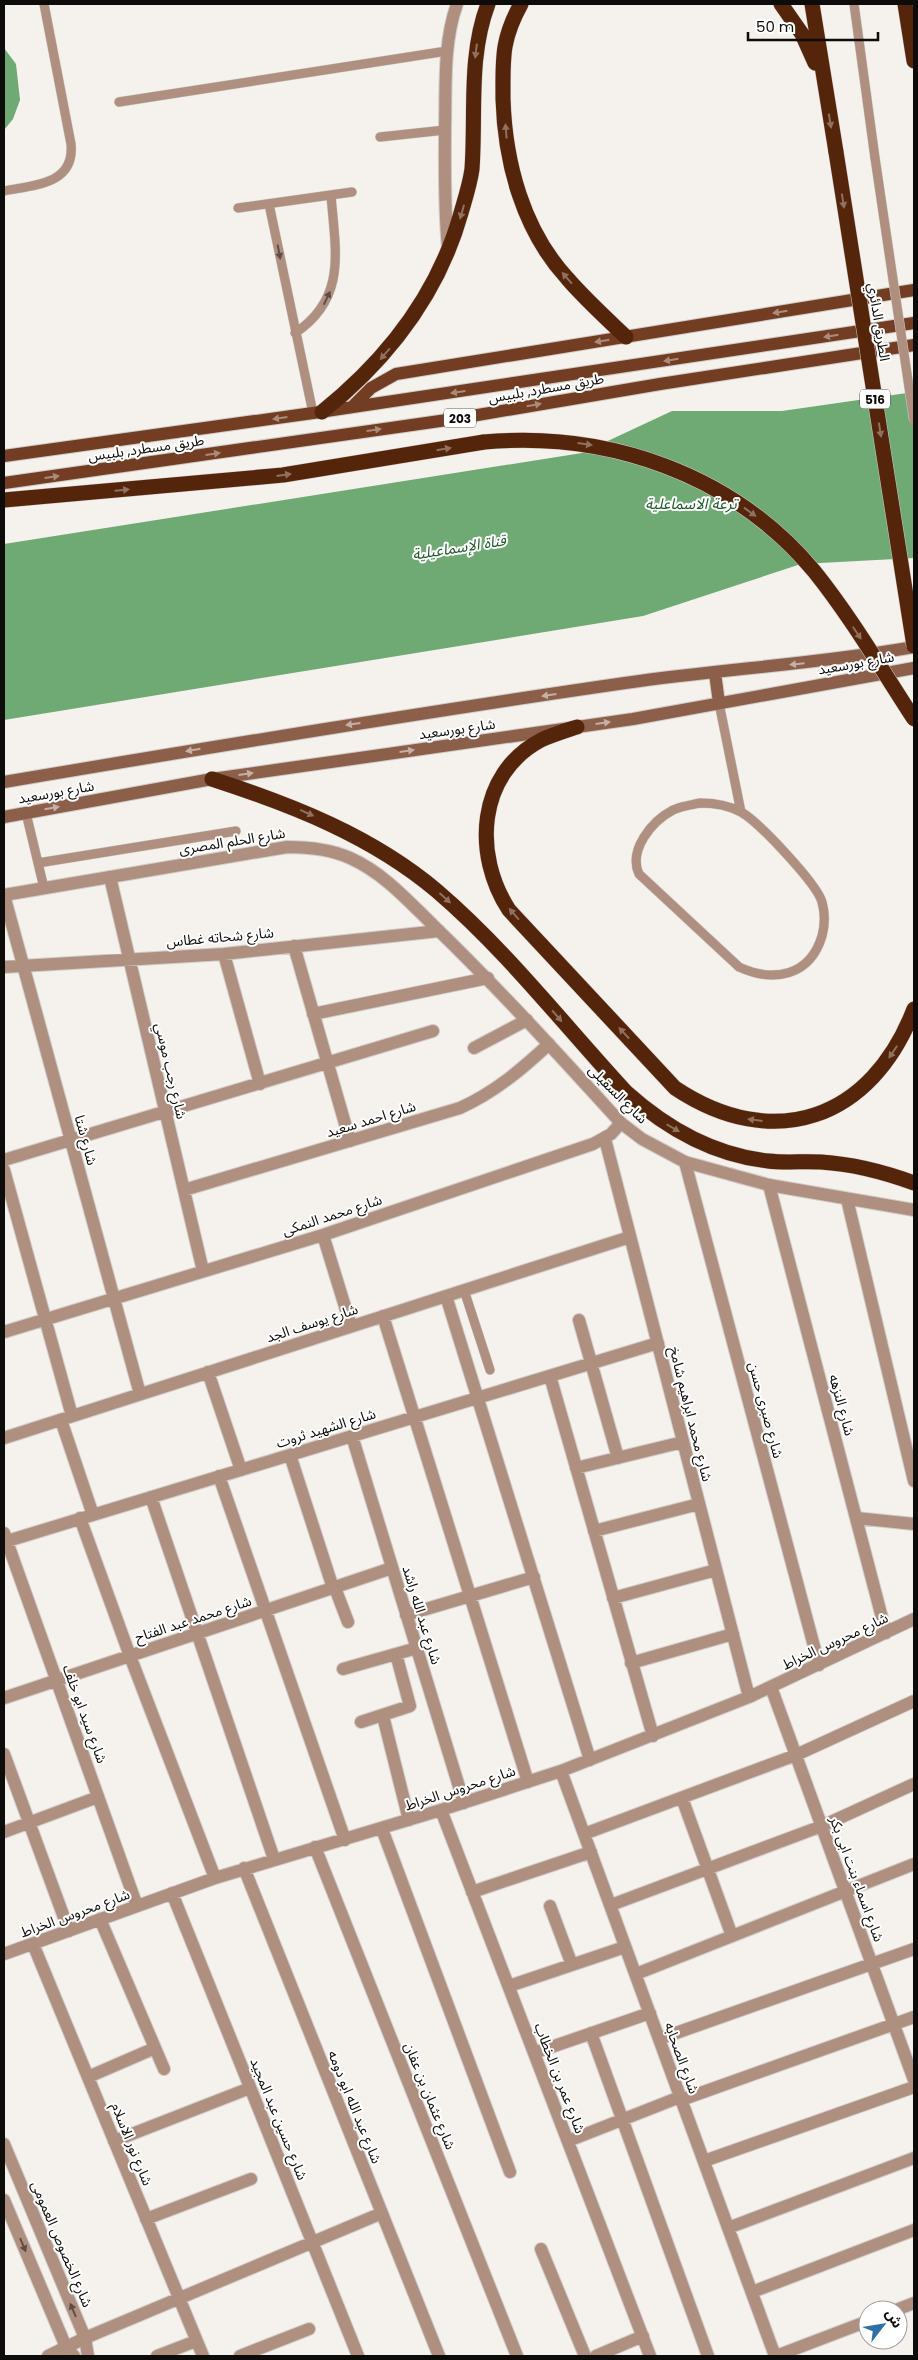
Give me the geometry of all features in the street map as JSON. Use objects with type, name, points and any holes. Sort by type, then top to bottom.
[{"type":"highway","points":[[318,412],[368,373],[394,343],[423,302],[449,250],[472,170],[474,63],[477,40],[488,4]]},
{"type":"highway","points":[[521,4],[512,19],[502,52],[508,153],[520,198],[539,239],[565,277],[626,337]]},
{"type":"highway","points":[[781,4],[802,34],[825,88]]},
{"type":"highway","name":"الطريق الدائري","points":[[812,4],[914,647]]},
{"type":"highway","points":[[905,4],[914,61]]},
{"type":"highway","points":[[4,500],[283,475],[484,442],[541,439],[569,441],[615,450],[677,470],[727,497],[773,530],[813,570],[914,719]]},
{"type":"highway","points":[[577,727],[541,740],[516,760],[506,773],[498,786],[487,817],[486,849],[488,866],[497,889],[510,910],[675,1088],[706,1107],[741,1118],[778,1122],[816,1116],[848,1098],[876,1073],[899,1043],[914,1009]]},
{"type":"highway","points":[[212,779],[273,800],[322,820],[362,840],[436,890],[501,953],[626,1092],[668,1125],[707,1146],[741,1156],[767,1161],[820,1162],[847,1166],[914,1183]]},
{"type":"main road","points":[[352,407],[371,388],[396,374],[914,290]]},
{"type":"main road","name":"طريق مسطرد, بلبيس","points":[[4,456],[318,412],[914,324]]},
{"type":"main road","name":"طريق مسطرد, بلبيس","points":[[4,484],[454,419],[660,384],[914,345]]},
{"type":"main road","name":"شارع بورسعيد","points":[[4,782],[346,724],[629,683],[847,659],[914,647]]},
{"type":"main road","name":"شارع بورسعيد","points":[[4,817],[212,779],[577,727],[914,668]]},
{"type":"main road","points":[[715,673],[719,703]]},
{"type":"street","points":[[449,250],[444,187],[447,51],[457,4]]},
{"type":"street","name":"شارع الحلم المصرى","points":[[4,894],[287,847],[308,847],[350,858],[369,868],[385,880],[439,931]]},
{"type":"street","name":"شارع رجب موسي","points":[[110,877],[203,1271]]},
{"type":"street","name":"شارع شتا","points":[[4,894],[140,1394]]},
{"type":"street","name":"شارع شحاته غطاس","points":[[4,967],[224,954],[439,931]]},
{"type":"street","name":"شارع السقيلى","points":[[439,931],[488,978],[621,1123],[642,1139],[685,1162],[769,1185],[914,1210]]},
{"type":"street","points":[[294,946],[350,1142]]},
{"type":"street","points":[[224,954],[260,1084]]},
{"type":"street","points":[[313,1014],[488,978]]},
{"type":"street","points":[[474,1048],[527,1020]]},
{"type":"street","points":[[4,1160],[433,1031]]},
{"type":"street","name":"شارع احمد سعيد","points":[[184,1190],[460,1108],[508,1081],[549,1044]]},
{"type":"street","name":"شارع محمد النمكى","points":[[4,1332],[323,1235],[605,1139],[621,1123]]},
{"type":"street","name":"شارع محمد ابراهيم شامخ","points":[[605,1139],[749,1697]]},
{"type":"street","name":"شارع صبرى حسن","points":[[685,1162],[819,1665]]},
{"type":"street","points":[[4,1170],[45,1319],[66,1418],[93,1515]]},
{"type":"street","name":"شارع النزهه","points":[[769,1185],[886,1633]]},
{"type":"street","points":[[847,1199],[914,1481]]},
{"type":"street","points":[[323,1235],[351,1326]]},
{"type":"street","name":"شارع يوسف الجد","points":[[4,1438],[630,1237]]},
{"type":"street","points":[[446,1296],[590,1760]]},
{"type":"street","points":[[383,1316],[528,1782]]},
{"type":"street","points":[[579,1320],[618,1458]]},
{"type":"street","name":"شارع الشهيد ثروت","points":[[5,1539],[93,1515],[658,1343]]},
{"type":"street","points":[[208,1372],[241,1470]]},
{"type":"street","points":[[550,1376],[653,1736]]},
{"type":"street","name":"شارع عبد الله راشد","points":[[352,1436],[464,1803]]},
{"type":"street","points":[[576,1468],[683,1442]]},
{"type":"street","points":[[290,1455],[334,1588],[348,1622]]},
{"type":"street","points":[[219,1476],[345,1840]]},
{"type":"street","points":[[150,1497],[274,1859]]},
{"type":"street","points":[[594,1531],[699,1504]]},
{"type":"street","points":[[80,1518],[130,1656],[215,1878]]},
{"type":"street","points":[[856,1518],[914,1524]]},
{"type":"street","name":"شارع سيد ابو خلف","points":[[5,1539],[137,1906]]},
{"type":"street","name":"شارع محمد عبد الفتاح","points":[[4,1698],[392,1568]]},
{"type":"street","points":[[613,1598],[716,1570]]},
{"type":"street","points":[[406,1615],[534,1577]]},
{"type":"street","name":"شارع محروس الخراط","points":[[4,1954],[244,1868],[345,1840],[561,1771],[749,1697],[914,1620]]},
{"type":"street","points":[[632,1663],[733,1634]]},
{"type":"street","points":[[342,1669],[417,1648]]},
{"type":"street","points":[[361,1722],[408,1708],[410,1705],[396,1654]]},
{"type":"street","name":"شارع اسماء بنت ابى بكر","points":[[771,1687],[914,2081]]},
{"type":"street","points":[[584,1834],[796,1755],[914,1701]]},
{"type":"street","points":[[383,1716],[409,1820]]},
{"type":"street","points":[[4,1754],[69,1931]]},
{"type":"street","name":"شارع الصحابه","points":[[561,1771],[776,2356]]},
{"type":"street","points":[[611,1906],[822,1826],[914,1784]]},
{"type":"street","points":[[4,1832],[98,1797]]},
{"type":"street","points":[[682,1798],[732,1936]]},
{"type":"street","name":"شارع عمر بن الخطاب","points":[[441,1810],[650,2356]]},
{"type":"street","points":[[382,1828],[510,2172]]},
{"type":"street","name":"شارع عثمان بن عفان","points":[[315,1847],[517,2356]]},
{"type":"street","points":[[472,1892],[591,1852]]},
{"type":"street","points":[[636,1974],[914,1864]]},
{"type":"street","name":"شارع عبد الله ابو دومه","points":[[244,1868],[439,2356]]},
{"type":"street","name":"شارع حسين عبد المجيد","points":[[172,1893],[358,2356]]},
{"type":"street","points":[[550,1906],[572,1965]]},
{"type":"street","points":[[100,1919],[164,2069]]},
{"type":"street","name":"شارع نور الاسلام","points":[[33,1944],[203,2356]]},
{"type":"street","points":[[509,1986],[626,1947]]},
{"type":"street","points":[[659,2039],[914,1949]]},
{"type":"street","points":[[534,2053],[650,2013]]},
{"type":"street","points":[[568,2141],[622,2120],[914,2017]]},
{"type":"street","points":[[591,2033],[708,2356]]},
{"type":"street","points":[[88,2077],[155,2048]]},
{"type":"street","points":[[704,2162],[914,2081]]},
{"type":"street","points":[[114,2141],[250,2088]]},
{"type":"street","name":"شارع الخصوص العمومى","points":[[4,2144],[85,2338],[88,2356]]},
{"type":"street","points":[[728,2228],[914,2158]]},
{"type":"street","points":[[146,2219],[251,2179]]},
{"type":"street","points":[[4,2200],[70,2352]]},
{"type":"street","points":[[48,2356],[70,2352],[85,2338],[382,2213]]},
{"type":"street","points":[[752,2292],[914,2230]]},
{"type":"street","points":[[541,2249],[585,2356]]},
{"type":"street","points":[[776,2356],[858,2325]]},
{"type":"street","points":[[240,2356],[309,2329]]},
{"type":"street","points":[[596,2356],[643,2336]]},
{"type":"street","points":[[157,2356],[196,2340]]},
{"type":"lane","points":[[4,191],[54,180],[65,171],[71,158],[71,144],[44,4]]},
{"type":"lane","points":[[854,4],[914,421]]},
{"type":"lane","points":[[119,102],[447,51]]},
{"type":"lane","points":[[380,137],[445,130]]},
{"type":"lane","points":[[238,208],[352,192]]},
{"type":"lane","points":[[295,333],[320,311],[326,302],[334,280],[336,258],[331,195]]},
{"type":"lane","points":[[269,204],[295,333],[318,412]]},
{"type":"lane","points":[[719,703],[740,812],[757,824],[817,889],[820,896],[824,919],[820,940],[810,960],[802,968],[792,972],[771,976],[754,974],[739,968],[644,880],[636,868],[636,855],[644,837],[657,822],[674,810],[694,804],[714,804],[740,812]]},
{"type":"lane","points":[[26,813],[44,888]]},
{"type":"lane","points":[[38,863],[236,831]]},
{"type":"lane","points":[[464,1290],[490,1370]]},
{"type":"water","points":[[4,48],[16,64],[20,100],[13,119],[4,130]]},
{"type":"water","name":"ترعة الاسماعلية","points":[[914,392],[914,558],[801,564],[643,616],[4,720],[4,544],[582,453],[672,411],[782,411]]},
{"type":"water label","name":"قناة الإسماعيلية","points":[[459,547]]}]
